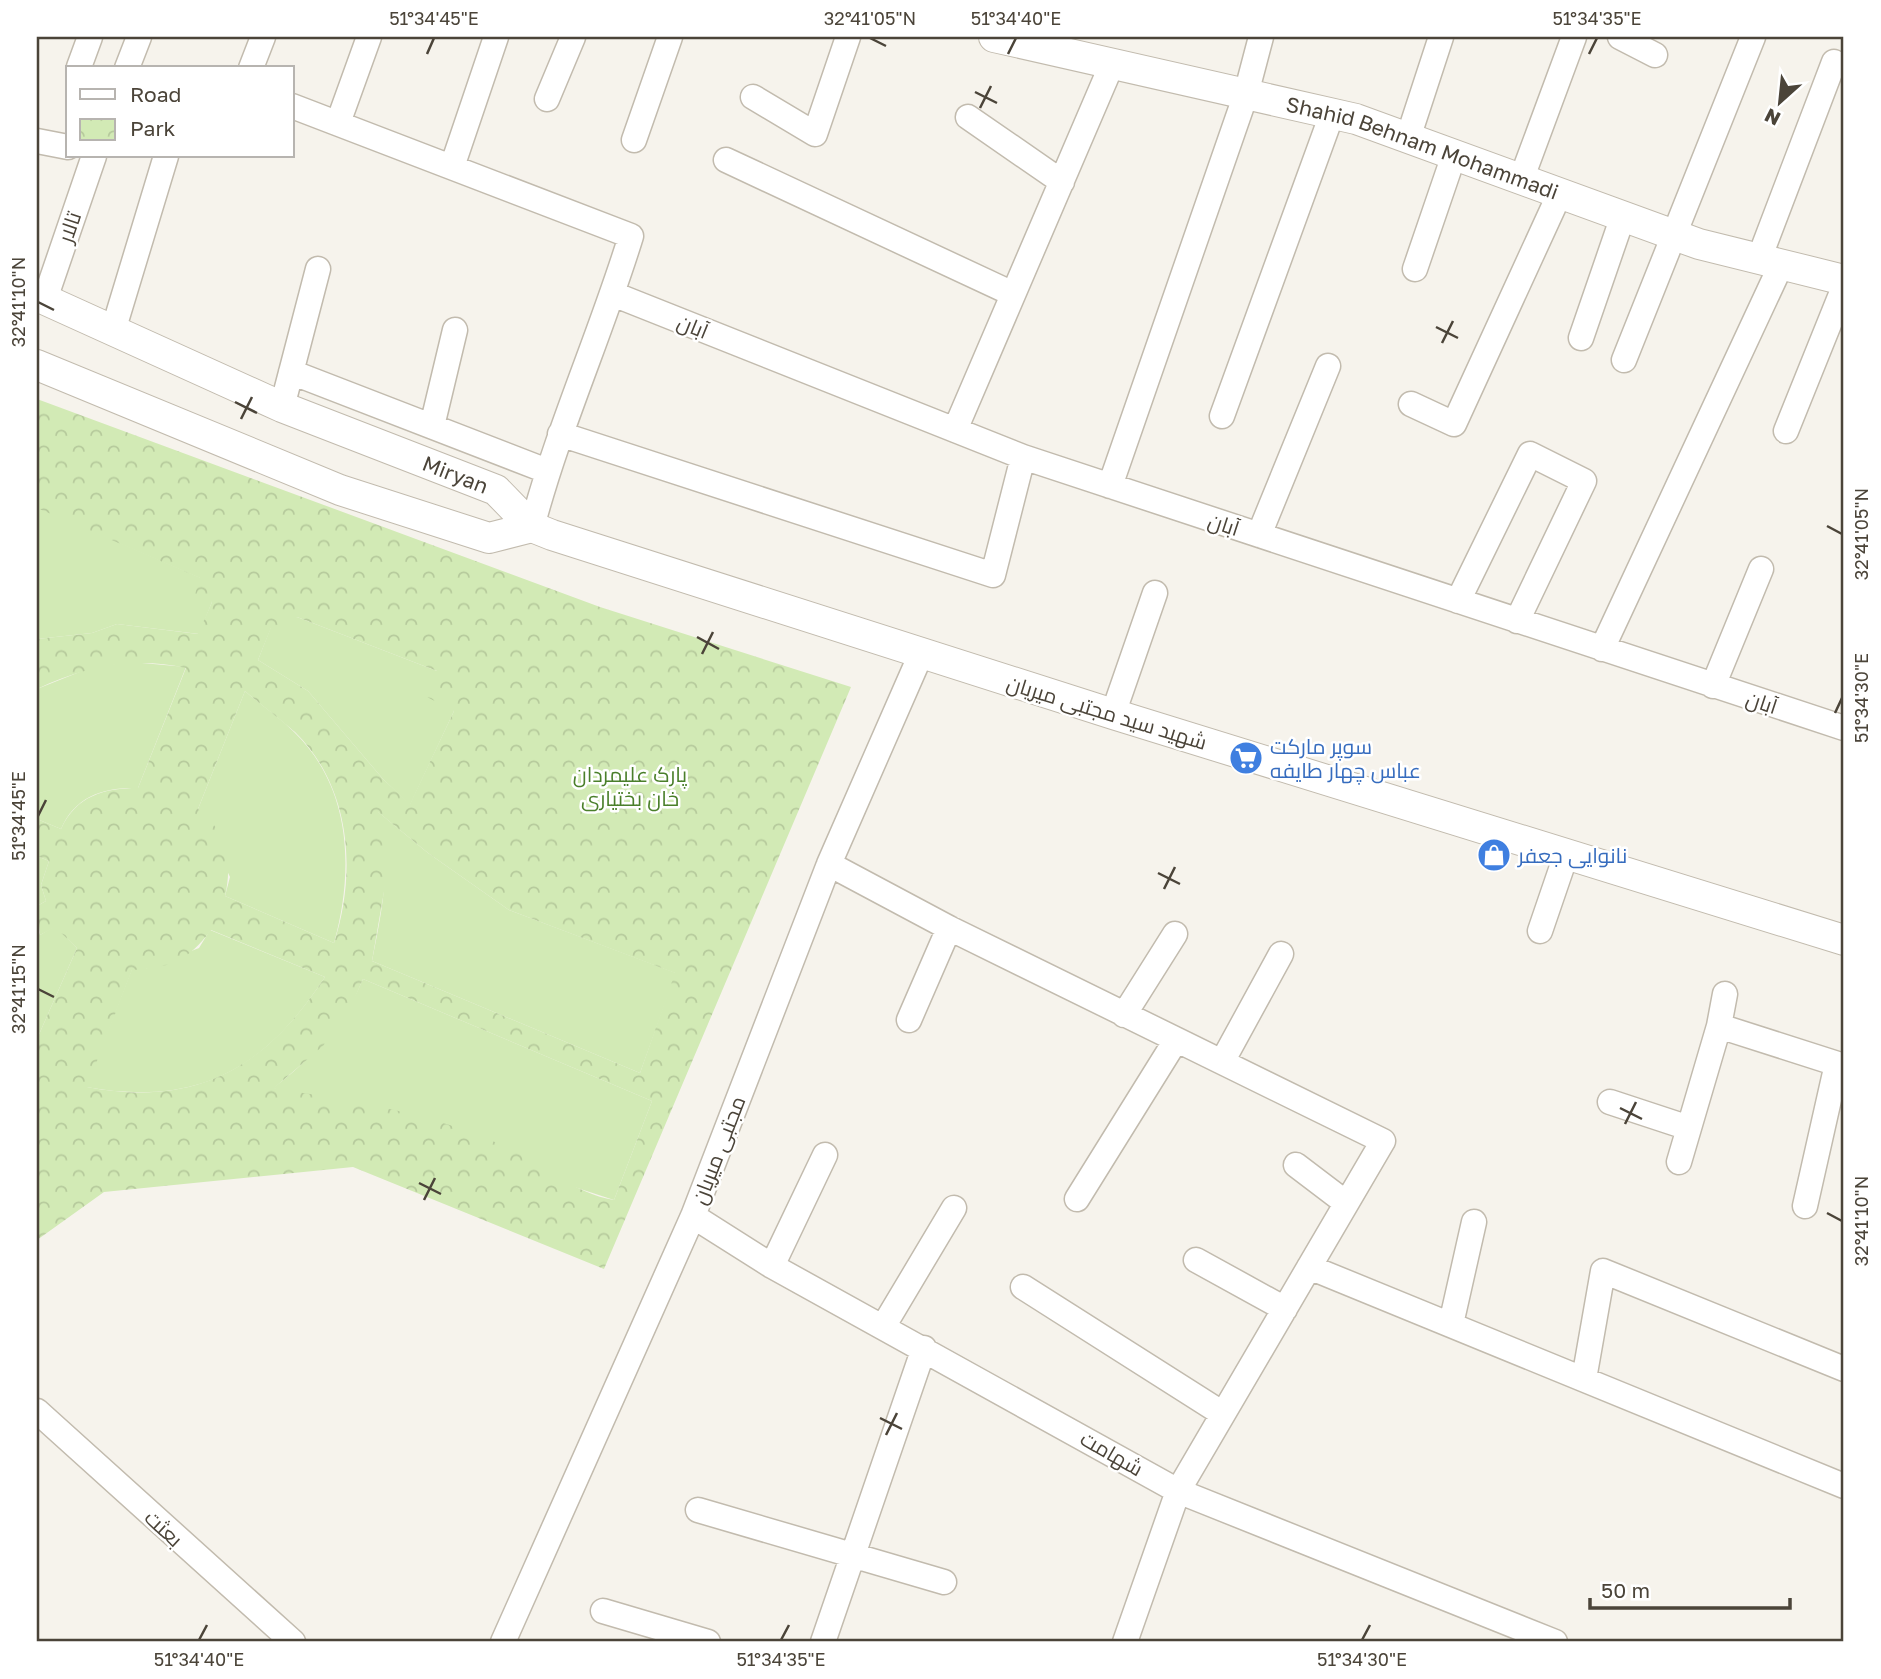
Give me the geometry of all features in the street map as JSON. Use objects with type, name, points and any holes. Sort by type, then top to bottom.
[{"type":"street","points":[[79,66],[90,37]]},
{"type":"street","points":[[128,66],[139,37]]},
{"type":"street","points":[[252,66],[263,37]]},
{"type":"street","points":[[338,123],[369,37]]},
{"type":"street","points":[[452,167],[496,37]]},
{"type":"street","points":[[547,99],[573,37]]},
{"type":"street","points":[[634,140],[670,37]]},
{"type":"street","points":[[753,97],[815,134],[848,37]]},
{"type":"street","points":[[1110,486],[1246,94],[1261,37]]},
{"type":"street","points":[[1408,138],[1441,37]]},
{"type":"street","points":[[1521,180],[1574,37]]},
{"type":"street","points":[[1620,37],[1655,55]]},
{"type":"street","points":[[1624,360],[1753,37]]},
{"type":"street","name":"Shahid Behnam Mohammadi","points":[[1011,39],[1332,114],[1408,138],[1673,235],[1844,280]]},
{"type":"street","points":[[1602,649],[1770,262],[1834,62]]},
{"type":"street","points":[[956,430],[1112,64]]},
{"type":"street","points":[[37,365],[340,490],[489,538],[532,527],[547,471],[613,294],[631,236],[294,107]]},
{"type":"street","points":[[1222,416],[1332,114]]},
{"type":"street","points":[[968,117],[1062,182]]},
{"type":"street","points":[[37,141],[66,147]]},
{"type":"street","points":[[1415,269],[1454,155]]},
{"type":"street","name":"تالار","points":[[41,297],[93,158]]},
{"type":"street","points":[[113,331],[165,158]]},
{"type":"street","points":[[726,160],[1013,294]]},
{"type":"street","points":[[1411,404],[1454,424],[1560,193]]},
{"type":"street","points":[[1581,338],[1623,216]]},
{"type":"street","points":[[282,407],[318,269]]},
{"type":"street","points":[[1786,431],[1844,287]]},
{"type":"street","name":"آبان","points":[[613,294],[1023,457],[1844,728]]},
{"type":"street","name":"Miryan","points":[[41,297],[282,407],[496,490],[532,527]]},
{"type":"street","points":[[432,426],[455,330]]},
{"type":"street","points":[[1259,535],[1328,366]]},
{"type":"street","points":[[291,372],[547,471]]},
{"type":"street","points":[[560,434],[993,575],[1023,457]]},
{"type":"street","points":[[1458,601],[1530,454],[1584,481],[1517,621]]},
{"type":"street","name":"شهید سید مجتبی میریان","points":[[532,527],[921,654],[1844,940]]},
{"type":"street","points":[[1713,686],[1761,569]]},
{"type":"street","points":[[1113,714],[1155,593]]},
{"type":"street","name":"مجتبی میریان","points":[[503,1642],[693,1216],[829,864],[921,654]]},
{"type":"street","points":[[1540,931],[1566,855]]},
{"type":"street","points":[[829,864],[949,928],[1383,1141],[1178,1490],[1132,1639]]},
{"type":"street","points":[[909,1020],[949,928]]},
{"type":"street","points":[[1124,1014],[1175,934]]},
{"type":"street","points":[[1222,1062],[1281,954]]},
{"type":"street","points":[[1679,1162],[1719,1026],[1725,994]]},
{"type":"street","points":[[1719,1026],[1841,1065],[1805,1206]]},
{"type":"street","points":[[1077,1199],[1176,1040]]},
{"type":"street","points":[[1610,1102],[1689,1128]]},
{"type":"street","points":[[772,1266],[825,1155]]},
{"type":"street","points":[[1296,1165],[1346,1203]]},
{"type":"street","points":[[883,1326],[954,1208]]},
{"type":"street","name":"شهامت","points":[[693,1216],[772,1266],[1178,1490],[1514,1635],[1555,1642]]},
{"type":"street","points":[[1451,1325],[1474,1222]]},
{"type":"street","points":[[1196,1260],[1285,1308]]},
{"type":"street","points":[[1309,1267],[1844,1486]]},
{"type":"street","points":[[1584,1379],[1603,1271],[1844,1369]]},
{"type":"street","points":[[1023,1287],[1223,1414]]},
{"type":"street","points":[[824,1642],[924,1348]]},
{"type":"street","name":"بعثت","points":[[37,1411],[293,1642]]},
{"type":"street","points":[[698,1510],[944,1582]]},
{"type":"street","points":[[603,1611],[708,1642]]},
{"type":"green space","name":"پارک علیمردان خان بختیاری","points":[[37,399],[600,607],[851,687],[604,1269],[353,1167],[104,1192],[37,1240],[37,1039],[77,948],[55,927],[40,935],[37,906],[46,901],[41,885],[49,861],[37,856],[37,819],[61,829],[75,809],[92,796],[114,790],[138,788],[186,668],[147,663],[110,665],[73,674],[37,689],[37,639],[92,633],[117,624],[198,634],[212,602],[195,594],[200,578],[37,508]],"holes":[[[297,617],[437,671],[427,697],[454,711],[410,804],[383,779],[308,691],[258,660],[271,628],[288,634]],[[245,691],[295,732],[314,754],[328,778],[338,804],[347,860],[341,916],[334,943],[225,896],[228,871],[225,848],[215,827],[198,809]],[[378,812],[428,853],[509,910],[675,973],[640,1073],[372,961],[386,880],[386,839]],[[211,930],[325,977],[278,1036],[225,1074],[195,1085],[162,1091],[126,1092],[87,1087],[132,970],[168,965],[194,949]],[[363,979],[652,1101],[614,1200],[586,1192],[508,1148],[452,1126],[393,1110],[274,1088],[323,1046],[350,1009]]]},
{"type":"green space","points":[[37,507],[201,578],[212,602],[199,634],[117,624],[92,633],[37,639]]},
{"type":"green space","points":[[297,617],[437,671],[454,711],[410,805],[383,779],[308,691],[258,660],[271,627]]},
{"type":"green space","points":[[131,662],[186,667],[138,788],[114,789],[92,796],[74,809],[61,829],[37,819],[37,689],[92,667]]},
{"type":"green space","points":[[245,691],[294,732],[313,754],[328,778],[343,832],[345,859],[344,888],[334,943],[225,896],[230,877],[198,809]]},
{"type":"green space","points":[[377,811],[428,853],[509,910],[676,973],[640,1073],[372,961],[385,867],[382,830]]},
{"type":"green space","points":[[37,856],[49,861],[41,885],[46,901],[37,906]]},
{"type":"green space","points":[[55,926],[77,948],[37,1039],[37,927],[40,935]]},
{"type":"green space","points":[[210,930],[325,977],[278,1036],[253,1058],[225,1074],[195,1085],[162,1091],[126,1092],[86,1087],[132,969],[145,969],[199,948]]},
{"type":"green space","points":[[363,979],[652,1101],[614,1200],[273,1088],[326,1040]]},
{"type":"place","name":"سوپر مارکت عباس چهار طایفه","points":[[1246,758]]},
{"type":"place","name":"نانوایی جعفر","points":[[1494,855]]}]
